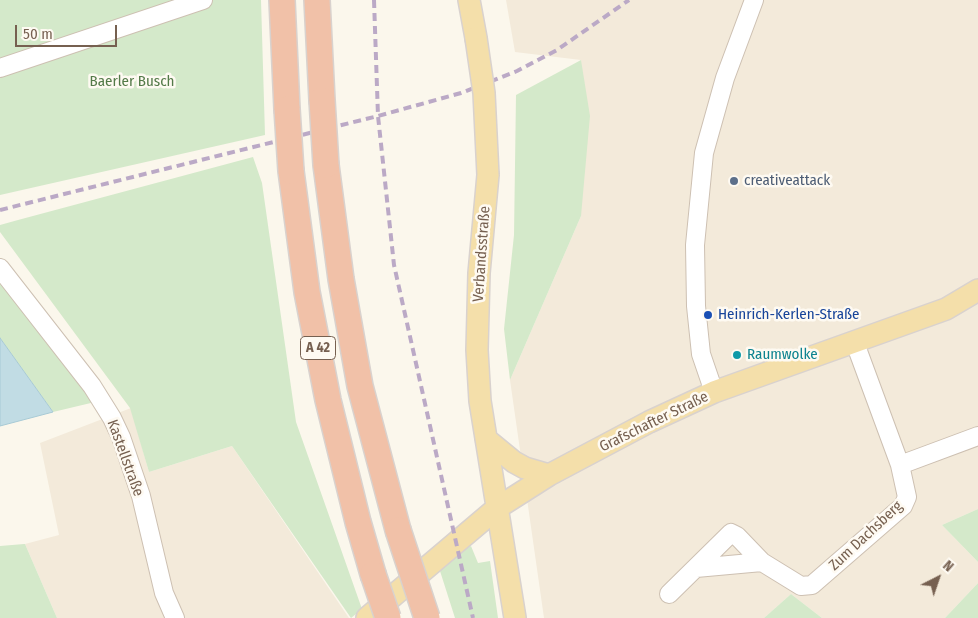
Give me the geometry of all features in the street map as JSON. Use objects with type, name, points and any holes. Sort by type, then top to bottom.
[{"type":"highway","name":"A 42","points":[[282,0],[291,171],[307,292],[324,380],[358,522],[388,618]]},
{"type":"highway","name":"A 42","points":[[317,0],[326,165],[340,279],[360,386],[398,530],[427,618]]},
{"type":"main road","name":"Verbandsstraße","points":[[469,0],[484,93],[488,175],[479,273],[477,350],[480,401],[515,618]]},
{"type":"main road","name":"Grafschafter Straße","points":[[366,618],[496,508],[549,475],[649,422],[714,392],[946,309],[978,290]]},
{"type":"main road","points":[[486,439],[514,462],[525,468],[549,475]]},
{"type":"street","points":[[0,68],[203,0]]},
{"type":"street","points":[[714,392],[701,354],[696,306],[695,245],[704,153],[724,78],[754,0]]},
{"type":"street","name":"Kastellstraße","points":[[0,268],[92,386],[112,418],[121,436],[141,496],[164,593],[175,618]]},
{"type":"street","name":"Zum Dachsberg","points":[[720,543],[731,533],[738,536],[762,562],[801,586],[812,585],[903,506],[907,497],[900,465],[855,343]]},
{"type":"street","points":[[900,465],[978,436]]},
{"type":"street","points":[[720,543],[720,555],[723,565]]},
{"type":"street","points":[[669,594],[720,543]]},
{"type":"street","points":[[696,568],[762,562]]},
{"type":"shaded area","points":[[506,0],[978,0],[978,509],[942,525],[978,562],[978,583],[945,618],[822,618],[791,594],[764,618],[544,618],[510,380],[581,216],[581,60],[515,52]]},
{"type":"shaded area","points":[[131,408],[149,472],[232,446],[349,618],[57,618],[25,544],[59,535],[40,443]]},
{"type":"green space","name":"Baerler Busch","points":[[0,0],[261,0],[265,135],[0,195]]},
{"type":"green space","points":[[581,60],[590,116],[581,216],[510,380],[504,329],[514,235],[516,95]]},
{"type":"green space","points":[[253,157],[262,183],[296,422],[362,609],[351,618],[232,446],[149,472],[130,408],[0,232],[0,225]]},
{"type":"green space","points":[[0,281],[95,402],[53,412],[0,338]]},
{"type":"green space","points":[[978,509],[978,562],[942,525]]},
{"type":"green space","points":[[25,544],[57,618],[0,618],[0,546]]},
{"type":"green space","points":[[471,546],[478,563],[490,561],[498,618],[455,618],[440,571],[463,550]]},
{"type":"green space","points":[[978,583],[978,618],[945,618]]},
{"type":"green space","points":[[791,594],[822,618],[764,618]]},
{"type":"water","points":[[0,338],[53,412],[0,426]]},
{"type":"railway","points":[[374,0],[378,116],[394,265],[473,618]]},
{"type":"railway","points":[[0,210],[378,116],[461,93],[517,71],[557,50],[629,0]]},
{"type":"place","name":"creativeattack","points":[[734,181]]},
{"type":"place","name":"Heinrich-Kerlen-Straße","points":[[708,315]]},
{"type":"place","name":"Raumwolke","points":[[737,355]]}]
